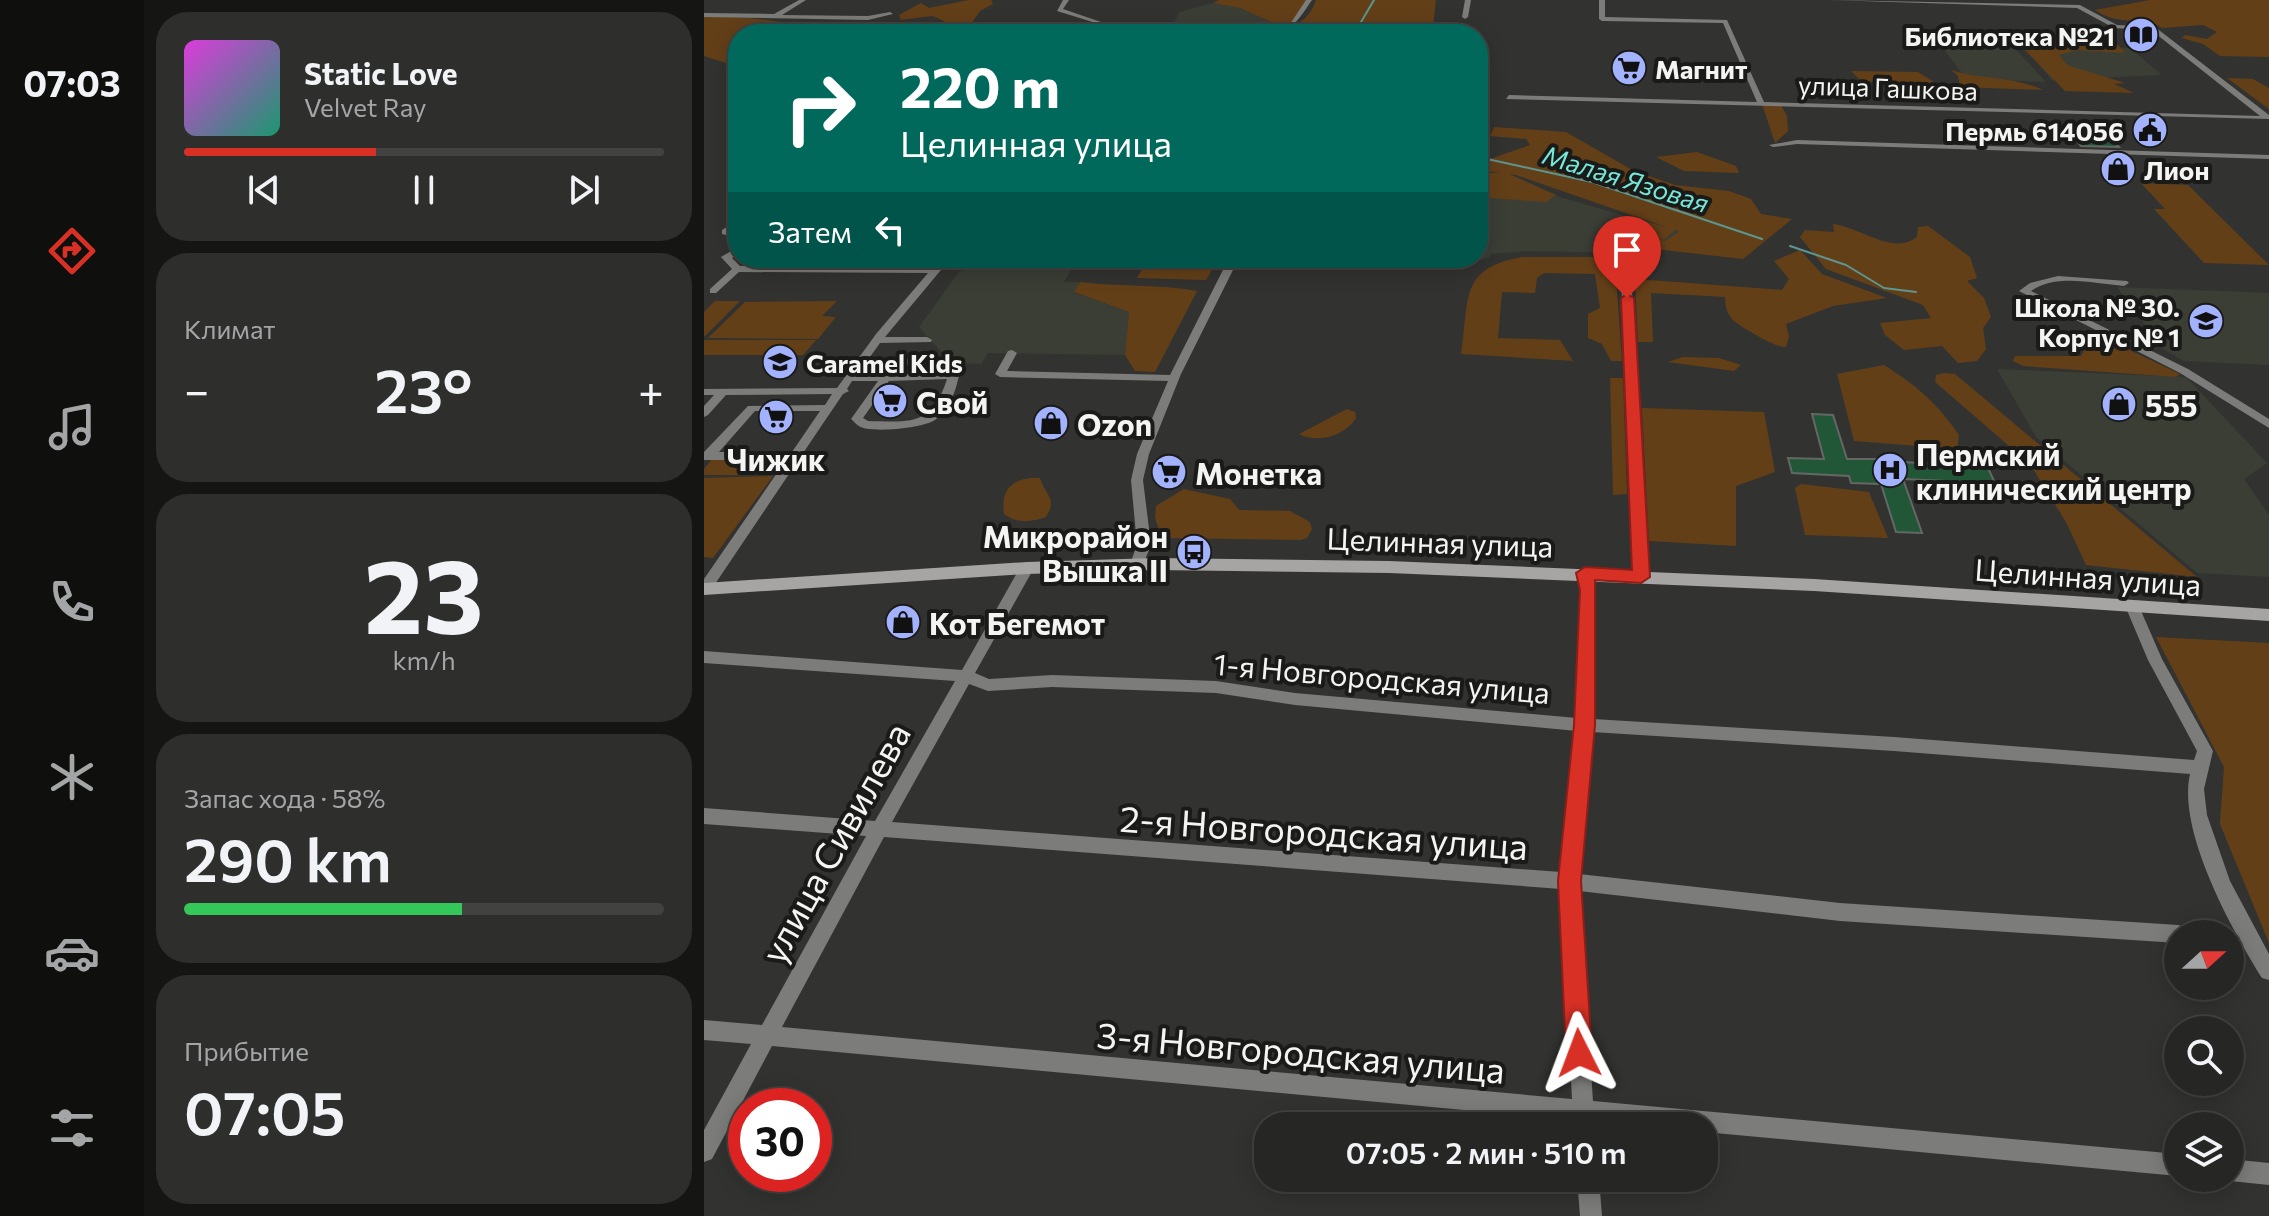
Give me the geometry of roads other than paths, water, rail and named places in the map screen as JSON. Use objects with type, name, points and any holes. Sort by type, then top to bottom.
[{"type":"main road","name":"Целинная улица","points":[[704,589],[1137,564],[1585,573],[2269,615]]},
{"type":"street","points":[[777,15],[803,0]]},
{"type":"street","points":[[1066,0],[1059,10],[1101,23]]},
{"type":"street","points":[[1188,0],[1198,3]]},
{"type":"street","points":[[1293,24],[1309,0]]},
{"type":"street","points":[[1465,17],[1468,0]]},
{"type":"street","points":[[1602,0],[1602,19],[1725,21],[1761,103]]},
{"type":"street","points":[[1831,0],[2078,6],[2116,27],[2153,28],[2268,119]]},
{"type":"street","points":[[704,15],[868,18],[890,14]]},
{"type":"street","name":"улица Гашкова","points":[[1509,97],[2268,119]]},
{"type":"street","points":[[1773,145],[1797,142],[2269,157]]},
{"type":"street","points":[[1625,256],[1641,577]]},
{"type":"street","points":[[1137,564],[1144,545],[1137,480],[1143,454],[1175,378],[1229,268]]},
{"type":"street","points":[[704,300],[708,291],[737,269],[935,270]]},
{"type":"street","points":[[704,589],[795,456],[935,270]]},
{"type":"street","points":[[2124,283],[2051,280],[2024,291],[2184,371],[2269,424]]},
{"type":"street","points":[[880,340],[927,340]]},
{"type":"street","points":[[1012,353],[1000,374],[1175,378]]},
{"type":"street","points":[[853,378],[885,377],[926,377],[954,376],[940,412],[922,425],[859,423],[860,414],[885,377],[896,362],[945,362]]},
{"type":"street","points":[[704,392],[843,391]]},
{"type":"street","points":[[704,413],[723,392]]},
{"type":"street","points":[[707,456],[752,408],[830,408]]},
{"type":"street","points":[[707,456],[795,456]]},
{"type":"street","name":"улица Сивилева","points":[[704,1151],[878,831],[1027,568]]},
{"type":"street","points":[[1583,1112],[1569,881],[1585,725],[1589,590],[1585,573]]},
{"type":"street","points":[[2133,608],[2155,660],[2205,751],[2196,793],[2206,836],[2233,920]]},
{"type":"street","name":"1-я Новгородская улица","points":[[704,657],[967,676],[988,685],[1052,681],[1216,687],[1295,699],[1585,725],[1894,744],[2201,768]]},
{"type":"street","name":"2-я Новгородская улица","points":[[704,816],[1569,881],[1840,912],[2164,933]]},
{"type":"street","points":[[2244,944],[2269,971]]},
{"type":"street","name":"3-я Новгородская улица","points":[[704,1030],[1524,1112]]},
{"type":"street","name":"3-я Новгородская улица","points":[[1718,1129],[2164,1164]]},
{"type":"street","points":[[2244,1171],[2269,1174]]},
{"type":"street","points":[[1589,1192],[1591,1216]]},
{"type":"waterway","name":"Малая Язовая","points":[[1364,24],[1361,22],[1374,0]]},
{"type":"waterway","name":"Малая Язовая","points":[[1488,159],[1592,182],[1762,239]]},
{"type":"waterway","points":[[1790,246],[1846,265],[1884,288],[1916,292]]},
{"type":"place","name":"Библиотека №21","points":[[2141,35]]},
{"type":"place","name":"Магнит","points":[[1629,68]]},
{"type":"place","name":"Пермь 614056","points":[[2150,130]]},
{"type":"place","name":"Лион","points":[[2118,169]]},
{"type":"place","name":"Школа № 30. Корпус № 1","points":[[2206,321]]},
{"type":"place","name":"Caramel Kids","points":[[780,362]]},
{"type":"place","name":"Свой","points":[[890,401]]},
{"type":"place","name":"555","points":[[2119,404]]},
{"type":"place","name":"Чижик","points":[[776,417]]},
{"type":"place","name":"Ozon","points":[[1051,423]]},
{"type":"place","name":"Пермский клинический центр","points":[[1890,470]]},
{"type":"place","name":"Монетка","points":[[1169,472]]},
{"type":"place","name":"Микрорайон Вышка II","points":[[1194,552]]},
{"type":"place","name":"Кот Бегемот","points":[[903,622]]}]
